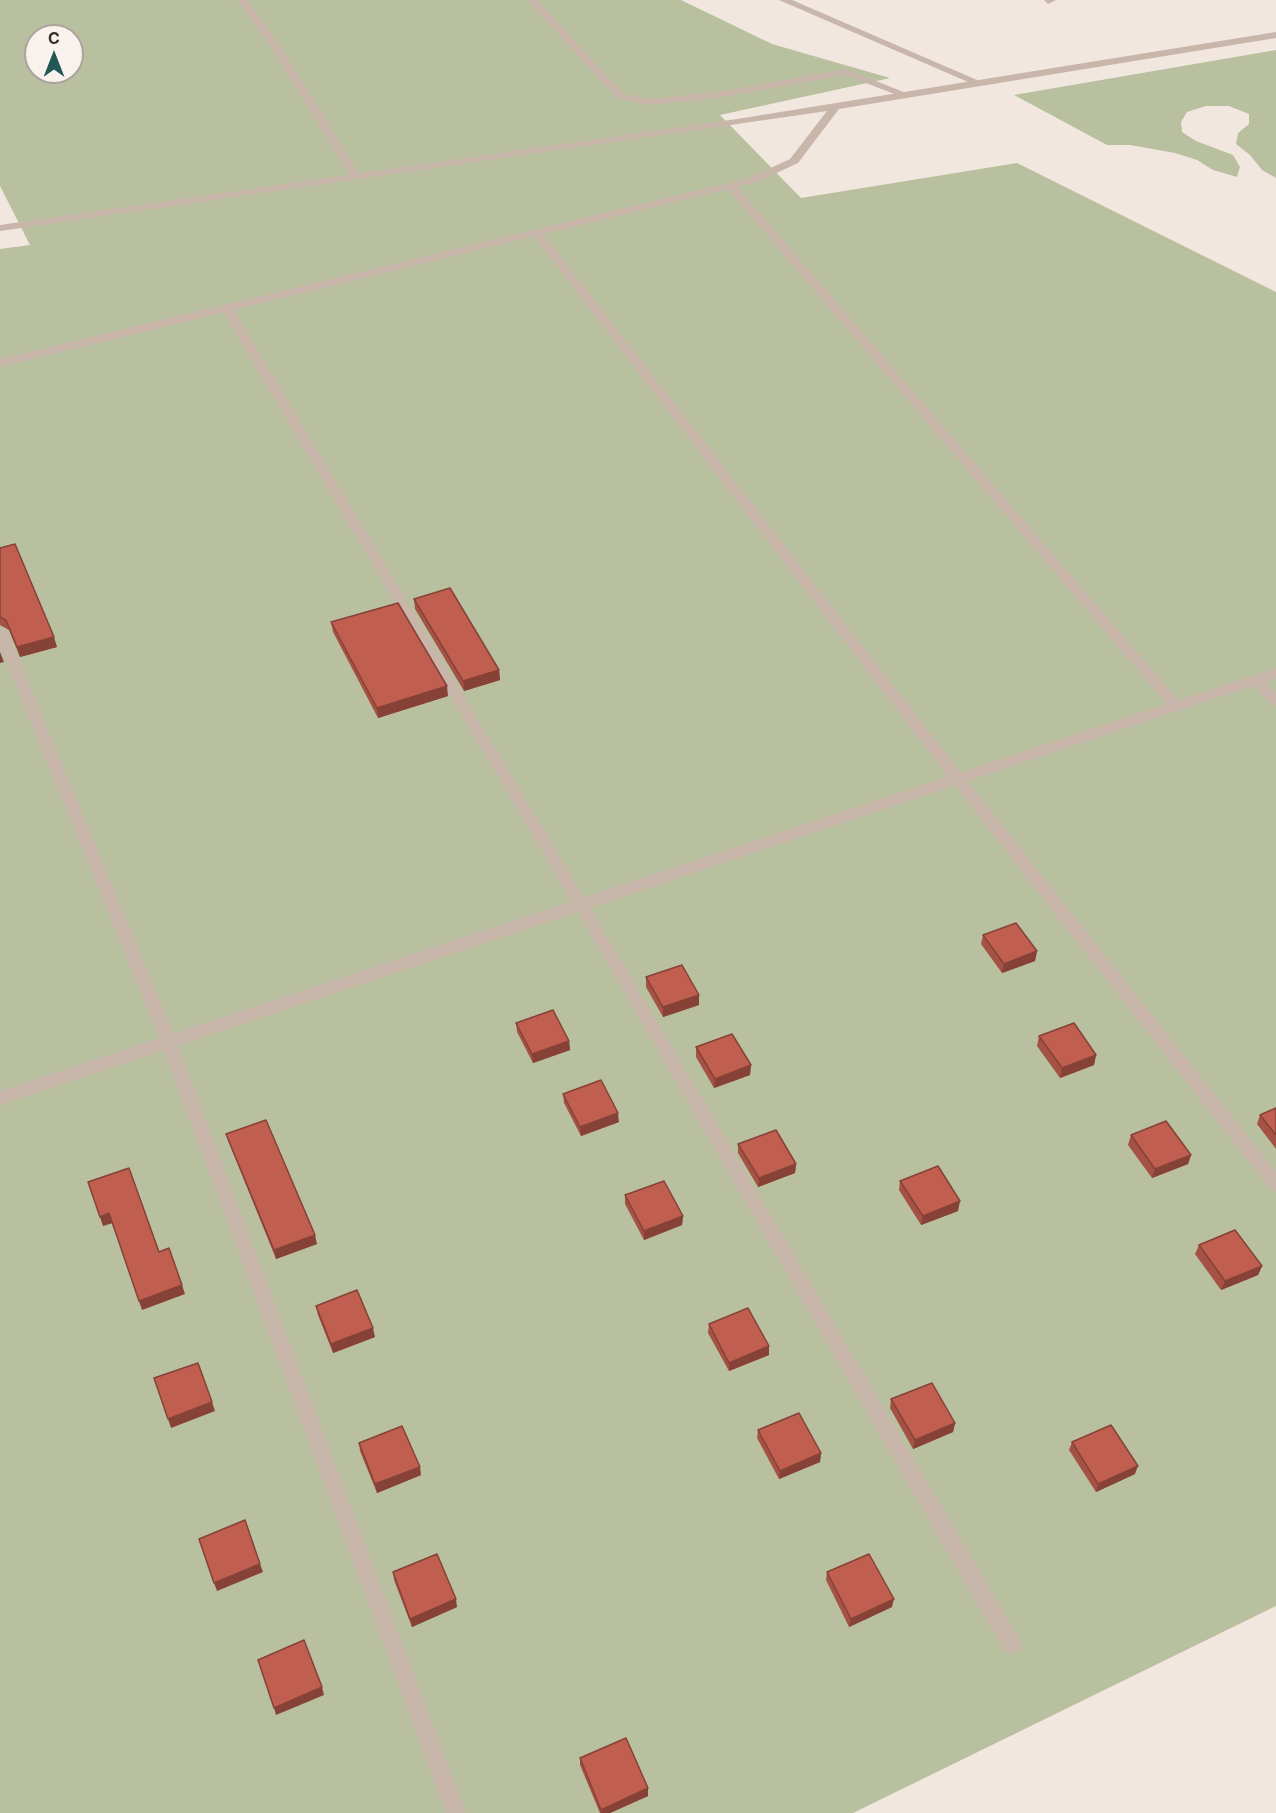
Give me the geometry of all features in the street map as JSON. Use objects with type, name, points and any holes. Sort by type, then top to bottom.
[{"type":"street","points":[[242,0],[275,45],[356,177]]},
{"type":"street","points":[[532,0],[621,96],[650,102],[718,95],[846,72],[906,95]]},
{"type":"street","points":[[784,0],[979,84]]},
{"type":"street","points":[[0,228],[835,107],[1276,35]]},
{"type":"street","points":[[0,363],[753,180],[794,161],[835,107]]},
{"type":"street","points":[[731,186],[1175,705]]},
{"type":"street","points":[[537,233],[957,778],[1276,1184]]},
{"type":"street","points":[[226,307],[580,903],[1012,1645]]},
{"type":"street","points":[[0,630],[168,1040],[456,1813]]},
{"type":"street","points":[[0,1098],[168,1040],[1276,673]]},
{"type":"street","points":[[1255,680],[1276,701]]},
{"type":"green space","points":[[0,0],[681,0],[772,44],[890,78],[720,115],[801,198],[1017,163],[1276,292],[1276,1606],[853,1813],[0,1813],[0,249],[30,245],[0,186]]},
{"type":"green space","points":[[1276,50],[1276,178],[1262,170],[1250,155],[1236,144],[1238,133],[1249,124],[1249,114],[1229,106],[1206,106],[1187,112],[1181,122],[1182,132],[1196,141],[1233,155],[1240,167],[1237,177],[1213,170],[1197,160],[1175,153],[1130,145],[1107,145],[1014,95]]},
{"type":"building","points":[[15,544],[54,637],[17,647],[6,620],[0,617],[0,548]]},
{"type":"building","points":[[450,588],[499,670],[463,681],[414,599]]},
{"type":"building","points":[[398,603],[447,686],[377,708],[331,622]]},
{"type":"building","points":[[1016,923],[1037,951],[1004,964],[983,935]]},
{"type":"building","points":[[682,965],[699,995],[663,1007],[646,977]]},
{"type":"building","points":[[553,1010],[569,1041],[532,1054],[516,1023]]},
{"type":"building","points":[[1074,1023],[1096,1055],[1062,1068],[1039,1036]]},
{"type":"building","points":[[732,1034],[751,1065],[715,1079],[696,1047]]},
{"type":"building","points":[[601,1080],[618,1113],[580,1127],[563,1094]]},
{"type":"building","points":[[1276,1108],[1276,1135],[1260,1115]]},
{"type":"building","points":[[266,1120],[315,1235],[274,1250],[226,1134]]},
{"type":"building","points":[[1166,1121],[1191,1155],[1155,1169],[1131,1135]]},
{"type":"building","points":[[776,1130],[796,1164],[759,1178],[738,1144]]},
{"type":"building","points":[[938,1166],[960,1201],[923,1216],[900,1181]]},
{"type":"building","points":[[129,1168],[159,1252],[169,1248],[182,1285],[139,1301],[109,1213],[100,1217],[88,1182]]},
{"type":"building","points":[[664,1181],[683,1216],[644,1231],[625,1195]]},
{"type":"building","points":[[1235,1230],[1262,1266],[1225,1281],[1199,1245]]},
{"type":"building","points":[[357,1290],[373,1328],[331,1344],[316,1306]]},
{"type":"building","points":[[748,1308],[769,1346],[729,1363],[709,1324]]},
{"type":"building","points":[[198,1363],[212,1402],[168,1419],[154,1378]]},
{"type":"building","points":[[932,1383],[955,1423],[915,1440],[891,1399]]},
{"type":"building","points":[[799,1413],[821,1453],[780,1471],[758,1430]]},
{"type":"building","points":[[1111,1425],[1138,1466],[1098,1484],[1072,1442]]},
{"type":"building","points":[[402,1426],[420,1467],[375,1484],[359,1443]]},
{"type":"building","points":[[245,1520],[260,1564],[214,1583],[199,1539]]},
{"type":"building","points":[[437,1554],[456,1599],[410,1619],[393,1572]]},
{"type":"building","points":[[869,1554],[894,1599],[851,1619],[827,1572]]},
{"type":"building","points":[[304,1640],[322,1687],[274,1708],[258,1660]]},
{"type":"building","points":[[626,1738],[648,1788],[601,1810],[580,1758]]}]
